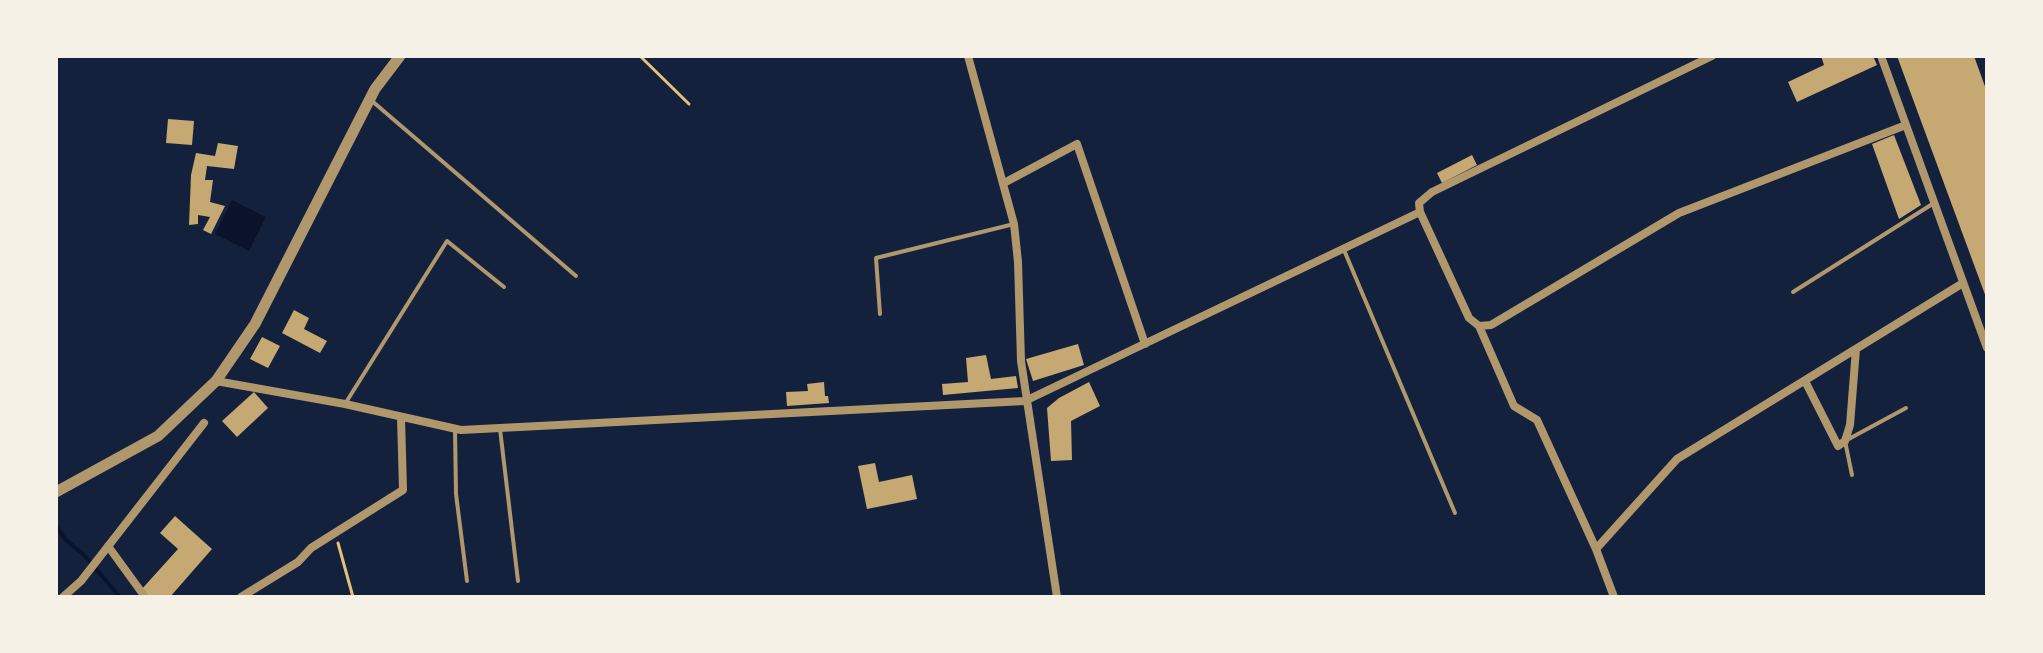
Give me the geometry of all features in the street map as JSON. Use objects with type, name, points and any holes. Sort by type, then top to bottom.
[{"type":"street","points":[[61,489],[158,436],[216,381],[255,324],[370,99],[400,56]]},
{"type":"street","points":[[968,56],[1014,224],[1025,401],[1057,597]]},
{"type":"street","points":[[1614,597],[1596,549],[1537,420],[1514,406],[1479,326],[1469,318],[1420,212],[1419,203],[1432,192],[1712,56]]},
{"type":"street","points":[[1881,56],[1987,348]]},
{"type":"street","points":[[1479,326],[1491,325],[1679,213],[1906,125]]},
{"type":"street","points":[[1004,183],[1077,144],[1145,344]]},
{"type":"street","points":[[216,381],[345,404],[455,429],[1025,401],[1420,212]]},
{"type":"street","points":[[1596,549],[1677,459],[1963,283]]},
{"type":"street","points":[[1805,381],[1838,446],[1845,441],[1853,405],[1856,349]]},
{"type":"street","points":[[241,597],[403,490],[401,417]]},
{"type":"street","points":[[63,597],[81,581],[204,423]]},
{"type":"street","points":[[108,546],[145,597]]},
{"type":"lane","points":[[370,99],[576,276]]},
{"type":"lane","points":[[1793,292],[1934,203]]},
{"type":"lane","points":[[880,314],[876,258],[1014,224]]},
{"type":"lane","points":[[345,404],[447,241],[504,287]]},
{"type":"lane","points":[[1343,248],[1455,513]]},
{"type":"lane","points":[[1852,475],[1845,441],[1906,408]]},
{"type":"lane","points":[[455,429],[456,494],[467,581]]},
{"type":"lane","points":[[500,429],[518,581]]},
{"type":"path","points":[[640,56],[689,104]]},
{"type":"path","points":[[336,533],[353,597]]},
{"type":"water","points":[[232,200],[266,217],[249,251],[215,234]]},
{"type":"building","points":[[1821,56],[1873,56],[1877,65],[1797,102],[1788,82],[1824,65]]},
{"type":"building","points":[[1897,56],[1974,56],[1987,92],[1987,300]]},
{"type":"building","points":[[168,119],[194,121],[192,145],[166,143]]},
{"type":"building","points":[[1894,135],[1921,205],[1899,219],[1872,144]]},
{"type":"building","points":[[218,143],[238,146],[234,169],[207,166],[205,180],[213,180],[210,202],[225,206],[211,234],[203,230],[210,217],[198,215],[198,224],[189,225],[191,175],[196,153],[215,156]]},
{"type":"building","points":[[1472,155],[1477,165],[1442,183],[1437,173]]},
{"type":"building","points":[[294,310],[309,318],[304,329],[327,341],[320,353],[282,333]]},
{"type":"building","points":[[262,337],[280,346],[268,368],[250,359]]},
{"type":"building","points":[[1078,344],[1084,365],[1033,381],[1026,359]]},
{"type":"building","points":[[986,355],[991,379],[1016,376],[1018,388],[943,395],[942,384],[968,382],[966,358]]},
{"type":"building","points":[[824,382],[829,403],[787,406],[786,392],[808,391],[807,384]]},
{"type":"building","points":[[1089,382],[1100,406],[1071,421],[1072,460],[1051,461],[1047,408]]},
{"type":"building","points":[[254,392],[268,408],[237,437],[222,421]]},
{"type":"building","points":[[875,463],[879,482],[912,475],[917,499],[867,509],[858,466]]},
{"type":"building","points":[[175,516],[212,549],[170,597],[148,597],[141,590],[178,549],[160,533]]},
{"type":"waterway","points":[[56,526],[120,597]]}]
